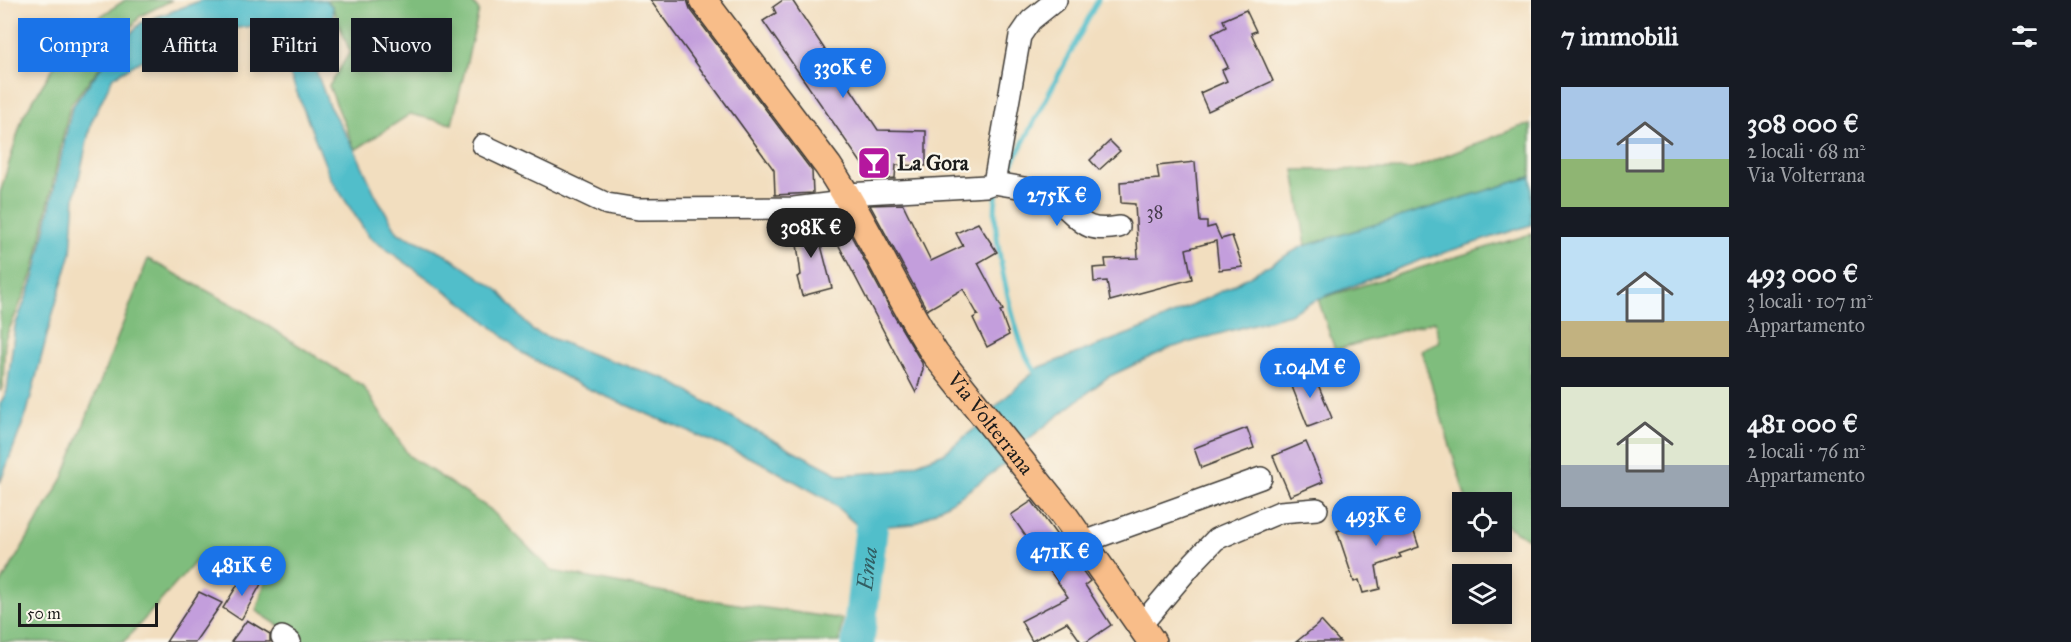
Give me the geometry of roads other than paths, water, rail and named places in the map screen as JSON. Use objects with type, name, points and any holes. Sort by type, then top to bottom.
[{"type":"main road","name":"Via Volterrana","points":[[703,0],[828,166],[849,198],[917,326],[958,383],[1084,542],[1147,633]]},
{"type":"street","points":[[994,183],[1020,36],[1031,20],[1056,0]]},
{"type":"street","points":[[483,145],[607,204],[638,209],[794,208],[849,198],[986,186],[994,183],[1031,189],[1052,198],[1087,226],[1102,230],[1119,227]]},
{"type":"street","points":[[1084,542],[1261,478]]},
{"type":"street","points":[[1147,633],[1194,562],[1216,539],[1280,512],[1317,509]]},
{"type":"water","points":[[202,0],[325,0],[332,6],[333,18],[250,18],[250,26],[238,28],[238,18],[154,18]]},
{"type":"water","points":[[141,23],[142,60],[130,67],[130,34]]},
{"type":"water","points":[[98,72],[122,72],[113,77],[91,123],[75,197],[71,253],[27,412],[0,483],[0,404],[7,391],[15,326],[35,275],[72,107]]},
{"type":"water","points":[[289,72],[317,72],[329,106],[355,150],[376,196],[398,233],[442,252],[498,290],[533,331],[594,355],[667,379],[754,430],[840,475],[897,471],[944,453],[978,426],[1006,463],[962,495],[914,524],[860,528],[830,501],[760,462],[579,385],[522,353],[474,311],[369,237],[330,177]]},
{"type":"water","points":[[1531,177],[1531,225],[1421,260],[1318,299],[1289,314],[1170,348],[1108,377],[1022,444],[993,409],[1038,368],[1149,326],[1230,287],[1301,247]]},
{"type":"waterway","points":[[1004,179],[1098,0]]},
{"type":"waterway","points":[[998,190],[995,205],[1002,271],[1026,356],[1039,377]]},
{"type":"waterway","name":"Ema","points":[[858,642],[875,497]]},
{"type":"place","name":"La Gora","points":[[874,163]]}]
